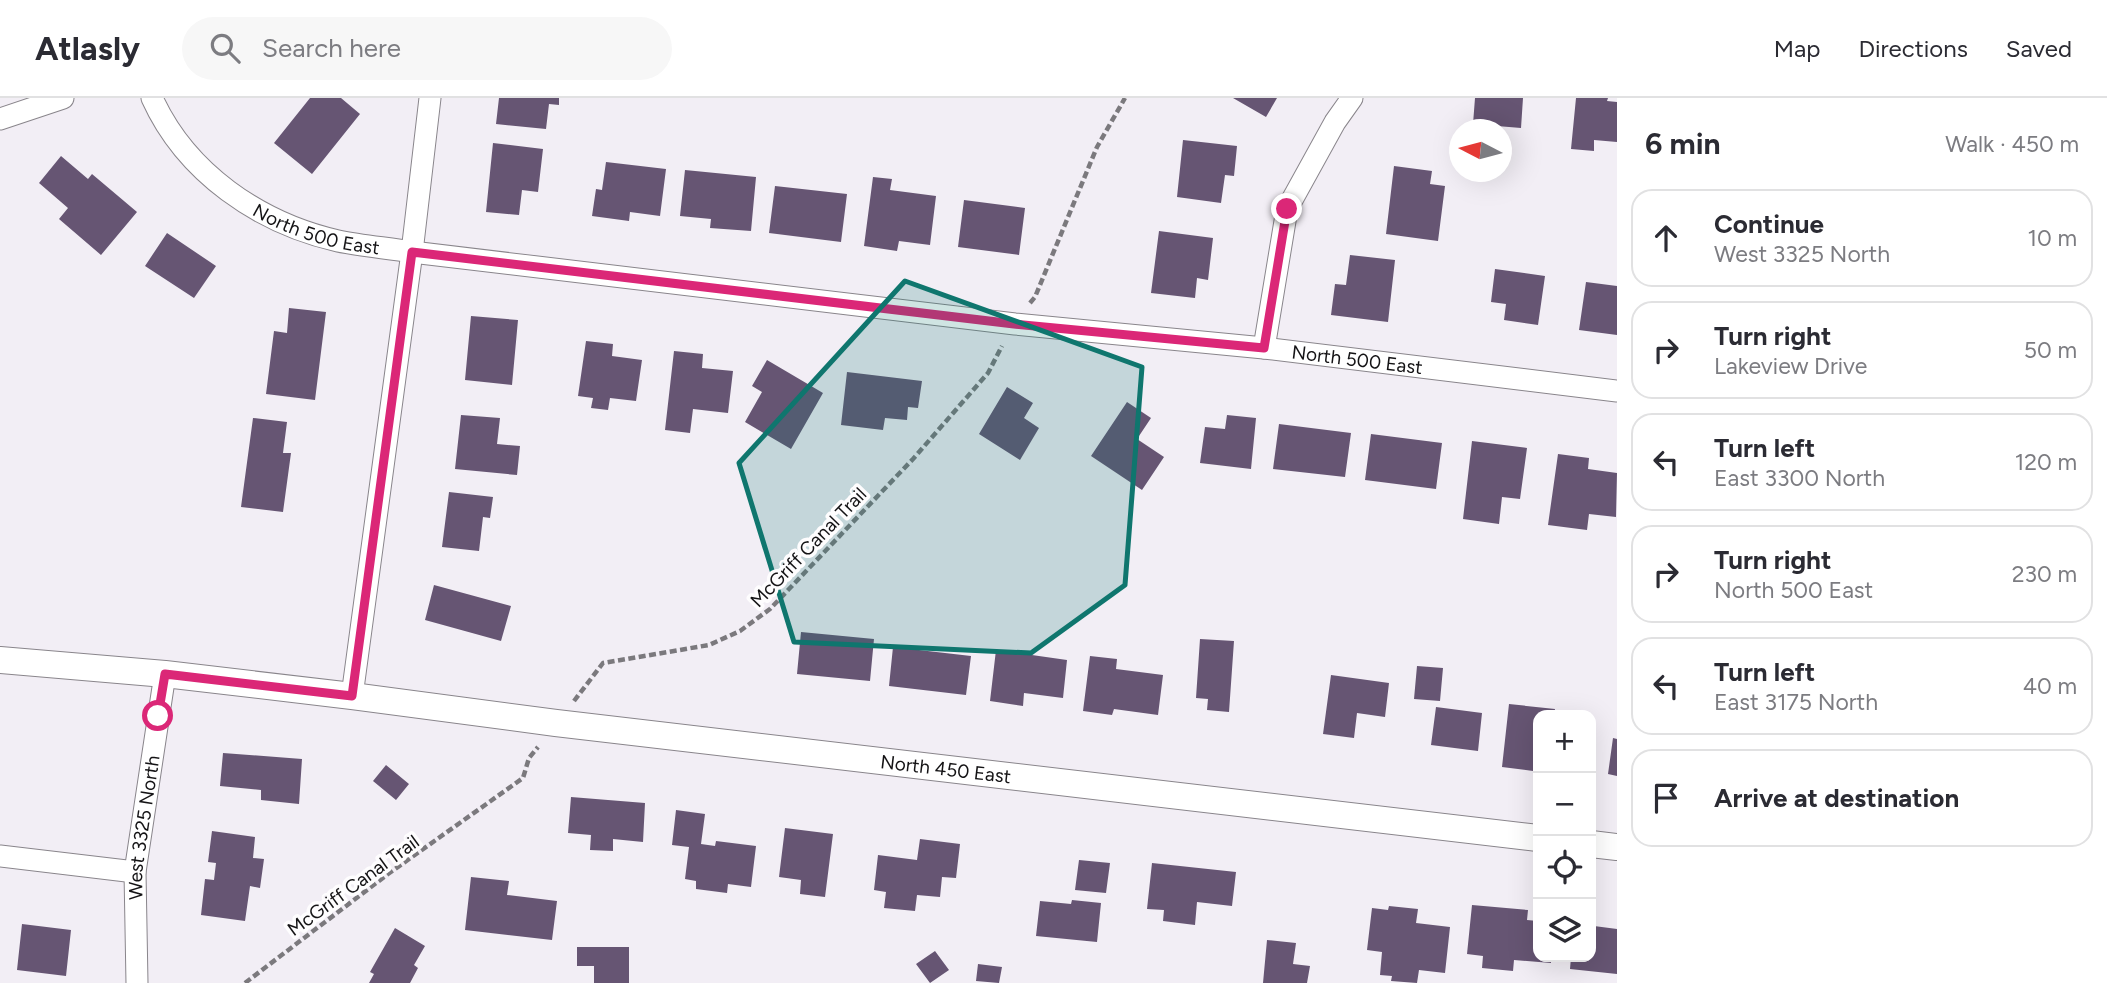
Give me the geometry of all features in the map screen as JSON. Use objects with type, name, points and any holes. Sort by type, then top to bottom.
[{"type":"street","points":[[0,119],[63,98]]},
{"type":"street","name":"North 500 East","points":[[152,98],[180,145],[205,172],[232,195],[261,213],[295,228],[338,241],[1014,324],[1264,348],[1617,391]]},
{"type":"street","points":[[352,696],[430,98]]},
{"type":"street","points":[[1264,348],[1287,209],[1335,122],[1352,98]]},
{"type":"street","name":"North 450 East","points":[[0,660],[165,674],[1533,837]]},
{"type":"street","name":"West 3325 North","points":[[137,983],[135,872],[165,674]]},
{"type":"street","points":[[1596,845],[1617,847]]},
{"type":"street","points":[[0,856],[135,872]]},
{"type":"path","points":[[1024,310],[1035,297],[1097,147],[1125,98]]},
{"type":"path","name":"McGriff Canal Trail","points":[[580,693],[603,663],[709,645],[740,631],[770,609],[913,459],[972,392],[988,373],[1005,340]]},
{"type":"path","name":"McGriff Canal Trail","points":[[245,983],[388,874],[523,778],[529,758],[534,752]]},
{"type":"highlighted area","points":[[905,281],[1142,367],[1125,585],[1031,653],[794,642],[739,463]]},
{"type":"building","points":[[310,98],[341,98],[360,114],[312,174],[274,143]]},
{"type":"building","points":[[499,98],[559,98],[559,105],[549,104],[546,129],[496,124]]},
{"type":"building","points":[[1233,98],[1277,98],[1266,117]]},
{"type":"building","points":[[1475,98],[1523,98],[1521,128],[1512,127],[1512,119],[1473,119]]},
{"type":"building","points":[[1576,98],[1608,98],[1607,101],[1617,102],[1617,142],[1594,140],[1594,151],[1571,149]]},
{"type":"building","points":[[1183,140],[1237,146],[1234,176],[1225,175],[1221,203],[1177,197]]},
{"type":"building","points":[[493,143],[543,149],[538,192],[522,190],[519,215],[486,212]]},
{"type":"building","points":[[61,156],[88,179],[92,174],[137,212],[101,255],[59,219],[68,208],[39,183]]},
{"type":"building","points":[[606,162],[666,169],[660,216],[630,212],[629,221],[592,216],[596,189],[602,190]]},
{"type":"building","points":[[1394,166],[1432,171],[1430,184],[1445,186],[1438,241],[1386,234]]},
{"type":"building","points":[[685,170],[756,177],[751,231],[710,228],[711,219],[680,216]]},
{"type":"building","points":[[873,177],[892,179],[890,190],[936,196],[930,245],[899,241],[897,251],[864,246]]},
{"type":"building","points":[[775,186],[847,194],[841,242],[769,233]]},
{"type":"building","points":[[964,200],[1025,208],[1019,255],[958,247]]},
{"type":"building","points":[[1159,231],[1213,238],[1208,280],[1197,278],[1195,298],[1151,293]]},
{"type":"building","points":[[167,233],[216,266],[194,298],[145,266]]},
{"type":"building","points":[[1350,255],[1395,260],[1388,322],[1331,315],[1335,284],[1346,285]]},
{"type":"building","points":[[1495,269],[1545,276],[1538,325],[1504,320],[1506,304],[1491,302]]},
{"type":"building","points":[[1586,282],[1617,286],[1617,335],[1579,330]]},
{"type":"building","points":[[289,308],[326,312],[315,400],[266,394],[274,331],[287,333]]},
{"type":"building","points":[[471,316],[518,320],[512,385],[465,380]]},
{"type":"building","points":[[586,341],[613,344],[612,356],[642,360],[636,401],[610,398],[608,410],[591,408],[593,398],[578,396]]},
{"type":"building","points":[[674,351],[703,354],[702,368],[733,371],[728,413],[693,409],[690,433],[665,430]]},
{"type":"building","points":[[767,360],[823,393],[791,449],[745,422],[762,392],[752,386]]},
{"type":"building","points":[[847,372],[922,381],[918,408],[908,407],[907,420],[885,418],[883,430],[841,425]]},
{"type":"building","points":[[1007,387],[1033,403],[1024,418],[1039,428],[1020,460],[979,434]]},
{"type":"building","points":[[1127,402],[1151,418],[1137,439],[1164,457],[1142,490],[1091,456]]},
{"type":"building","points":[[461,415],[500,418],[497,444],[520,446],[517,475],[455,469]]},
{"type":"building","points":[[1227,415],[1256,418],[1251,469],[1200,463],[1205,427],[1225,429]]},
{"type":"building","points":[[253,418],[287,422],[283,453],[291,453],[283,512],[241,507]]},
{"type":"building","points":[[1279,424],[1351,433],[1345,477],[1273,469]]},
{"type":"building","points":[[1371,434],[1442,443],[1436,489],[1365,480]]},
{"type":"building","points":[[1472,441],[1527,448],[1520,499],[1502,497],[1499,524],[1463,519]]},
{"type":"building","points":[[1558,454],[1589,458],[1588,469],[1617,473],[1616,517],[1589,514],[1587,530],[1548,525]]},
{"type":"building","points":[[449,492],[493,497],[490,518],[483,517],[479,551],[442,547]]},
{"type":"building","points":[[434,585],[511,606],[501,641],[425,620]]},
{"type":"building","points":[[801,632],[874,639],[870,681],[797,674]]},
{"type":"building","points":[[1200,639],[1234,641],[1229,712],[1207,710],[1208,699],[1196,698]]},
{"type":"building","points":[[893,647],[971,656],[966,695],[889,686]]},
{"type":"building","points":[[996,650],[1067,660],[1063,698],[1024,693],[1023,706],[990,701]]},
{"type":"building","points":[[1090,656],[1117,659],[1116,669],[1163,675],[1158,715],[1114,709],[1112,715],[1083,711]]},
{"type":"building","points":[[1417,666],[1443,668],[1440,701],[1414,699]]},
{"type":"building","points":[[1331,675],[1389,683],[1385,717],[1357,713],[1354,738],[1323,734]]},
{"type":"building","points":[[1509,704],[1555,709],[1533,710],[1533,771],[1502,767]]},
{"type":"building","points":[[1436,707],[1482,713],[1478,751],[1431,745]]},
{"type":"building","points":[[1613,738],[1617,739],[1617,776],[1608,774]]},
{"type":"building","points":[[223,753],[302,759],[299,804],[261,800],[261,790],[220,786]]},
{"type":"building","points":[[386,765],[409,784],[396,800],[373,781]]},
{"type":"building","points":[[571,797],[645,803],[643,842],[613,839],[613,851],[590,850],[591,835],[568,833]]},
{"type":"building","points":[[676,810],[705,814],[701,844],[715,846],[716,841],[756,846],[751,887],[728,884],[727,893],[696,889],[696,881],[685,879],[689,847],[672,845]]},
{"type":"building","points":[[785,828],[833,834],[825,897],[800,894],[801,880],[779,877]]},
{"type":"building","points":[[212,831],[255,837],[253,858],[264,859],[260,888],[250,886],[245,921],[201,915],[205,879],[214,880],[216,863],[208,862]]},
{"type":"building","points":[[920,839],[960,844],[956,878],[942,877],[940,897],[917,895],[915,911],[884,908],[886,892],[874,890],[878,855],[917,860]]},
{"type":"building","points":[[1079,860],[1110,863],[1106,893],[1075,890]]},
{"type":"building","points":[[1152,863],[1236,872],[1232,906],[1197,902],[1195,925],[1163,921],[1164,910],[1147,909]]},
{"type":"building","points":[[471,877],[509,881],[507,895],[557,901],[552,940],[465,930]]},
{"type":"building","points":[[1072,900],[1101,903],[1097,942],[1036,936],[1040,901],[1071,904]]},
{"type":"building","points":[[1472,905],[1528,910],[1527,920],[1533,921],[1533,962],[1514,960],[1513,971],[1482,968],[1483,956],[1467,954]]},
{"type":"building","points":[[1389,906],[1418,909],[1416,923],[1450,927],[1445,973],[1419,970],[1417,983],[1391,981],[1392,976],[1380,975],[1382,952],[1367,950],[1372,908],[1388,910]]},
{"type":"building","points":[[22,924],[71,930],[66,976],[17,970]]},
{"type":"building","points":[[1596,926],[1617,929],[1617,974],[1570,969],[1571,962],[1596,962]]},
{"type":"building","points":[[395,928],[425,946],[414,965],[418,968],[410,983],[369,983],[374,974],[370,972]]},
{"type":"building","points":[[1267,940],[1296,943],[1293,964],[1310,966],[1307,983],[1263,983]]},
{"type":"building","points":[[577,947],[629,947],[629,983],[594,983],[594,966],[577,966]]},
{"type":"building","points":[[935,951],[949,970],[930,983],[916,964]]},
{"type":"building","points":[[978,964],[1002,967],[999,983],[976,981]]},
{"type":"route","points":[[158,716],[165,674],[352,696],[412,252],[1014,324],[1264,348],[1287,209]]}]
